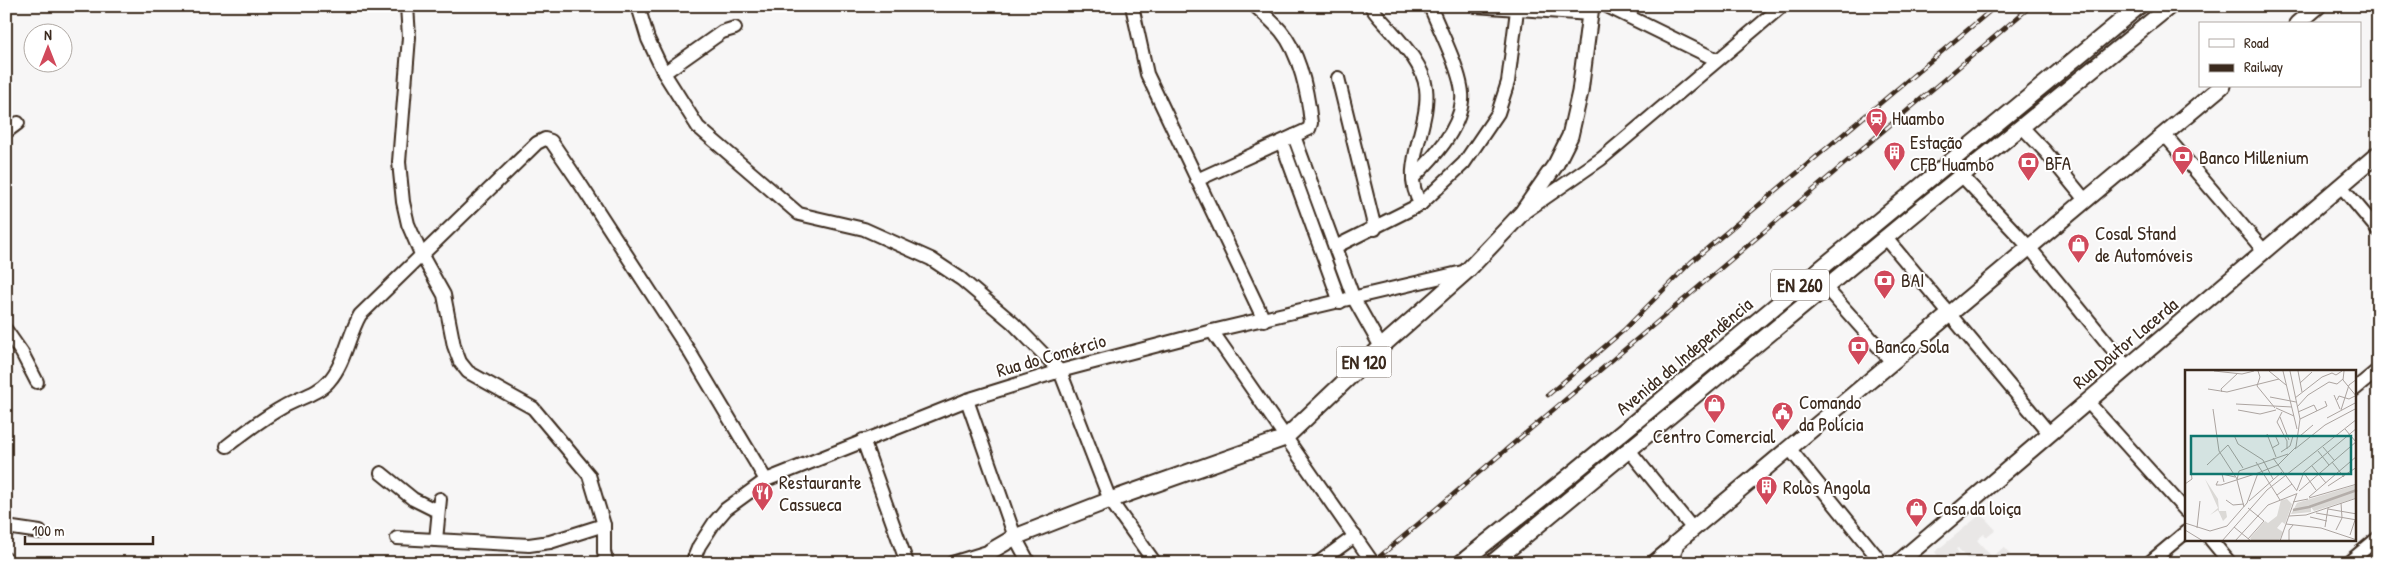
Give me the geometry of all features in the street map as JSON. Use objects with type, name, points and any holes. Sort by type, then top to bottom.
[{"type":"main road","name":"Avenida da Independência","points":[[1461,563],[2139,6]]},
{"type":"main road","name":"Avenida da Independência","points":[[1492,563],[1825,287],[2170,6]]},
{"type":"main road","points":[[2299,22],[2318,6]]},
{"type":"main road","name":"EN 120","points":[[987,557],[1015,536],[1285,438],[1381,347],[1467,271],[1522,213],[1556,164],[1570,136],[1580,92],[1591,10]]},
{"type":"main road","points":[[2077,57],[2090,72]]},
{"type":"main road","points":[[1671,562],[1676,543],[2220,88]]},
{"type":"main road","name":"Rua Doutor Lacerda","points":[[1898,563],[2378,154]]},
{"type":"main road","points":[[1912,192],[1924,206]]},
{"type":"main road","points":[[1710,360],[1722,372]]},
{"type":"main road","points":[[1506,526],[1519,541]]},
{"type":"main road","points":[[1494,536],[1506,552]]},
{"type":"street","points":[[407,6],[409,37],[399,162],[403,202],[408,224],[421,254],[444,295],[454,346],[460,362],[468,372],[533,408],[589,475],[604,525],[604,552],[607,563]]},
{"type":"street","points":[[638,6],[648,39],[664,73],[698,127],[793,209],[800,214],[815,219],[864,229],[931,259],[961,279],[1013,323],[1060,370],[1110,500],[1155,563]]},
{"type":"street","points":[[1132,6],[1147,74],[1264,320]]},
{"type":"street","points":[[1197,180],[1282,143],[1309,129],[1311,123],[1303,82],[1294,55],[1282,32],[1255,6]]},
{"type":"street","points":[[1371,6],[1404,44],[1417,64],[1426,88],[1413,178],[1416,196],[1421,204]]},
{"type":"street","points":[[1413,178],[1431,160],[1450,132],[1455,124],[1462,100],[1460,82],[1430,6]]},
{"type":"street","points":[[1475,6],[1517,10],[1591,10]]},
{"type":"street","points":[[1522,213],[1601,158],[1782,6]]},
{"type":"street","points":[[1614,7],[1718,60]]},
{"type":"street","points":[[1335,247],[1375,229],[1421,204],[1464,163],[1498,113],[1508,82],[1517,10]]},
{"type":"street","points":[[664,73],[722,32],[735,28]]},
{"type":"street","points":[[1338,78],[1375,229]]},
{"type":"street","points":[[6,132],[18,123]]},
{"type":"street","points":[[2022,127],[2045,151],[2085,200]]},
{"type":"street","points":[[2164,134],[2264,251]]},
{"type":"street","points":[[1294,136],[1354,299],[1381,347]]},
{"type":"street","points":[[227,446],[268,416],[320,389],[329,382],[338,368],[352,329],[360,315],[537,143],[545,139],[551,141],[579,182],[689,351],[766,480]]},
{"type":"street","points":[[1282,143],[1340,302]]},
{"type":"street","points":[[1962,176],[2029,247],[2127,367]]},
{"type":"street","points":[[2340,186],[2378,230]]},
{"type":"street","points":[[1886,238],[2049,434]]},
{"type":"street","name":"Rua do Comércio","points":[[692,563],[709,531],[726,509],[766,480],[967,400],[1060,370],[1467,271]]},
{"type":"street","points":[[1825,287],[1892,362]]},
{"type":"street","points":[[6,330],[22,353],[37,382]]},
{"type":"street","points":[[1212,332],[1373,563]]},
{"type":"street","points":[[2356,388],[2375,378]]},
{"type":"street","points":[[967,400],[1015,536],[1029,563]]},
{"type":"street","points":[[2087,401],[2185,510]]},
{"type":"street","points":[[863,440],[907,563]]},
{"type":"street","points":[[1789,448],[1882,563]]},
{"type":"street","points":[[1629,450],[1693,529]]},
{"type":"street","points":[[381,473],[413,499],[439,505],[436,540]]},
{"type":"street","points":[[397,538],[484,542],[511,546],[529,545],[550,542],[604,525]]},
{"type":"street","points":[[6,527],[40,532]]},
{"type":"street","points":[[2149,563],[2185,533]]},
{"type":"street","points":[[1318,563],[1355,536]]},
{"type":"street","points":[[2348,563],[2378,538]]},
{"type":"street","points":[[2213,542],[2230,563]]},
{"type":"street","points":[[1652,563],[1676,543]]},
{"type":"street","points":[[952,563],[987,557]]},
{"type":"street","points":[[6,559],[7,563]]},
{"type":"shaded area","points":[[1981,514],[1996,530],[1987,537],[1984,534],[1977,540],[1992,557],[2004,547],[2010,554],[1999,563],[1970,563],[1958,548],[1956,549],[1959,553],[1943,563],[1935,552]]},
{"type":"railway","points":[[1548,395],[1624,330],[1691,262],[1996,6]]},
{"type":"railway","points":[[1372,563],[2031,6]]},
{"type":"place","name":"Huambo","points":[[1876,137]]},
{"type":"place","name":"Estação CFB Huambo","points":[[1894,172]]},
{"type":"place","name":"Banco Millenium","points":[[2183,176]]},
{"type":"place","name":"BFA","points":[[2029,182]]},
{"type":"place","name":"Cosal Stand de Automóveis","points":[[2079,263]]},
{"type":"place","name":"BAI","points":[[1885,299]]},
{"type":"place","name":"Banco Sola","points":[[1859,365]]},
{"type":"place","name":"Centro Comercial","points":[[1714,424]]},
{"type":"place","name":"Comando da Polícia","points":[[1783,432]]},
{"type":"place","name":"Rolos Angola","points":[[1767,506]]},
{"type":"place","name":"Restaurante Cassueca","points":[[763,512]]},
{"type":"place","name":"Casa da loiça","points":[[1917,527]]}]
